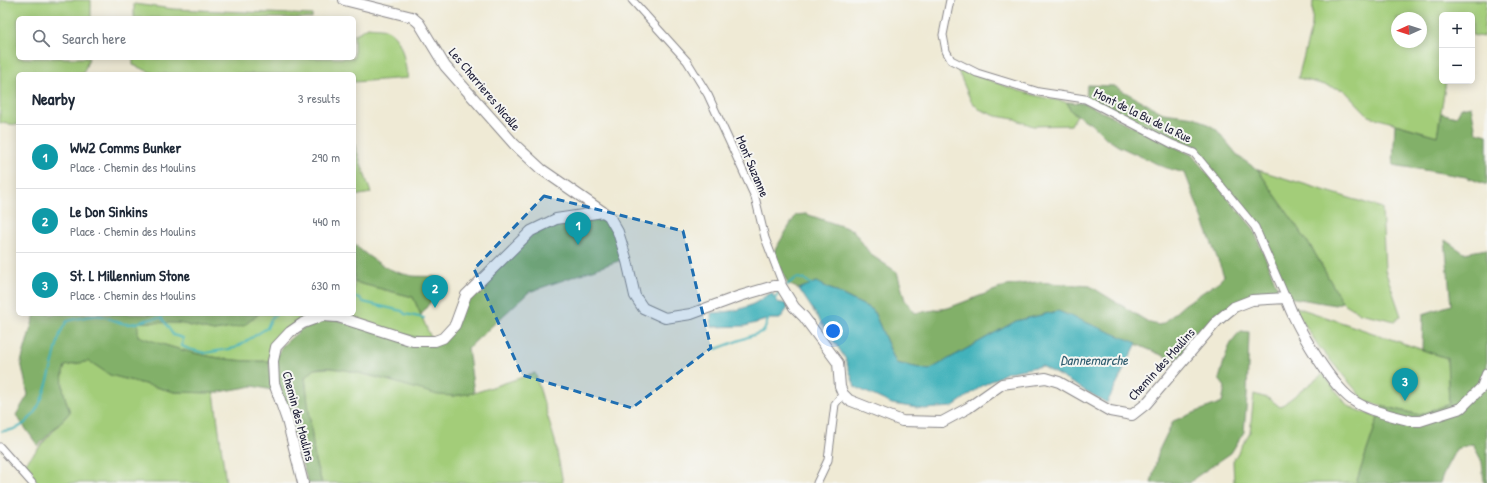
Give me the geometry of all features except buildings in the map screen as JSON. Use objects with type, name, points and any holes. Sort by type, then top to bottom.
[{"type":"street","name":"Les Charrieres Nicolle","points":[[344,0],[412,17],[419,23],[445,66],[514,144],[541,169],[603,212]]},
{"type":"street","name":"Mont Suzanne","points":[[632,0],[687,61],[708,95],[755,197],[765,238],[782,282],[781,286]]},
{"type":"street","name":"Mont de la Bu de la Rue","points":[[950,0],[943,35],[946,51],[951,60],[977,73],[1039,92],[1085,99],[1172,144],[1194,153],[1255,227],[1286,298]]},
{"type":"street","points":[[603,212],[609,216],[618,232],[636,296],[643,308],[665,318],[691,314],[740,296],[774,286],[781,286],[794,307],[804,317],[838,363],[843,394],[835,404],[828,460],[817,483]]},
{"type":"street","name":"Chemin des Moulins","points":[[303,483],[287,420],[274,383],[273,361],[276,347],[290,332],[303,324],[322,316],[327,316],[338,317],[413,341],[435,341],[443,338],[455,325],[466,295],[531,231],[556,218],[603,212]]},
{"type":"street","points":[[1286,298],[1292,316],[1312,350],[1346,396],[1358,404],[1412,421],[1420,421],[1462,408],[1482,387],[1487,374]]},
{"type":"street","name":"Chemin des Moulins","points":[[843,394],[849,400],[902,421],[942,422],[968,408],[1002,384],[1046,378],[1059,382],[1110,412],[1132,414],[1146,404],[1217,321],[1234,307],[1252,300],[1286,298]]},
{"type":"street","points":[[0,447],[32,483]]},
{"type":"highlighted area","points":[[544,196],[683,231],[711,348],[632,408],[522,375],[474,269]]},
{"type":"green space","points":[[0,0],[91,0],[91,16],[16,16],[16,60],[88,60],[84,72],[16,72],[16,125],[0,123]]},
{"type":"green space","points":[[1313,0],[1487,0],[1483,37],[1475,36],[1475,12],[1439,12],[1439,84],[1446,84],[1437,136],[1369,116],[1344,90],[1298,78],[1312,25]]},
{"type":"green space","points":[[134,4],[173,9],[312,15],[312,16],[134,16]]},
{"type":"green space","points":[[368,27],[385,29],[392,33],[400,44],[408,78],[356,82],[356,72],[150,72],[133,65],[133,60],[356,60],[356,34]]},
{"type":"green space","points":[[960,68],[1012,88],[1067,102],[1071,111],[1077,115],[1071,125],[1033,126],[1014,119],[996,116],[979,109],[971,101],[958,71]]},
{"type":"green space","points":[[1087,85],[1114,86],[1163,113],[1195,117],[1216,129],[1239,157],[1258,170],[1313,250],[1342,302],[1335,305],[1288,297],[1256,225],[1195,151],[1159,136],[1086,98]]},
{"type":"green space","points":[[1067,102],[1084,103],[1192,155],[1253,228],[1278,289],[1277,292],[1232,304],[1214,317],[1178,359],[1171,359],[1058,311],[1016,321],[929,370],[896,363],[873,310],[817,282],[799,289],[788,284],[773,253],[796,215],[806,214],[853,230],[871,255],[897,272],[905,300],[915,313],[948,308],[1006,286],[1037,282],[1090,286],[1150,323],[1159,325],[1164,323],[1184,305],[1218,282],[1224,276],[1185,173],[1166,168],[1118,146],[1106,138],[1094,126],[1071,111]]},
{"type":"green space","points":[[1471,106],[1476,132],[1487,135],[1487,185],[1466,177],[1393,165],[1395,124],[1437,136],[1441,113],[1456,117],[1461,108]]},
{"type":"green space","points":[[356,149],[371,193],[356,196]]},
{"type":"green space","points":[[1258,170],[1382,208],[1385,270],[1401,316],[1395,321],[1360,313],[1342,302],[1313,250]]},
{"type":"green space","points":[[602,215],[607,217],[624,259],[529,292],[468,348],[474,393],[453,396],[438,395],[356,372],[339,369],[315,369],[305,377],[315,461],[322,483],[308,483],[277,380],[276,358],[282,346],[305,326],[323,320],[335,320],[440,342],[467,299],[533,234],[558,221]]},
{"type":"green space","points":[[1445,240],[1464,253],[1487,249],[1487,483],[1484,483],[1482,462],[1473,444],[1456,449],[1440,483],[1356,483],[1382,406],[1420,415],[1449,404],[1447,358],[1422,350],[1423,314],[1451,305]]},
{"type":"green space","points":[[356,246],[374,260],[396,272],[413,276],[442,278],[446,280],[421,315],[413,297],[356,283]]},
{"type":"green space","points":[[356,283],[413,297],[431,338],[415,338],[349,316],[356,316]]},
{"type":"green space","points":[[1293,306],[1447,358],[1449,404],[1420,415],[1366,402],[1319,347]]},
{"type":"green space","points":[[34,316],[256,316],[243,326],[214,331],[179,323],[138,322],[138,336],[170,347],[202,355],[235,360],[269,361],[272,390],[253,386],[214,393],[175,392],[110,375],[89,361],[65,366],[63,371],[63,383],[70,412],[38,446],[16,415],[28,395],[21,362]]},
{"type":"green space","points":[[256,316],[312,316],[282,335],[271,349],[269,361],[219,358],[170,347],[138,336],[137,322],[179,323],[214,331],[243,326]]},
{"type":"green space","points":[[1241,331],[1249,332],[1247,397],[1244,432],[1231,453],[1196,477],[1190,483],[1151,483],[1159,450],[1173,421],[1222,402],[1225,387],[1219,379],[1224,360],[1232,341]]},
{"type":"green space","points":[[89,361],[110,375],[175,392],[214,393],[226,483],[38,483],[22,467],[70,412],[63,383],[63,371],[65,366]]},
{"type":"green space","points":[[329,368],[346,370],[453,396],[474,393],[535,373],[555,441],[563,483],[322,483],[315,461],[305,377],[315,369]]},
{"type":"green space","points":[[1323,374],[1348,406],[1378,418],[1356,483],[1234,483],[1233,461],[1250,432],[1254,394],[1270,399],[1280,407]]},
{"type":"water","name":"Dannemarche","points":[[816,282],[873,310],[896,363],[929,370],[1016,321],[1058,311],[1137,343],[1107,403],[1042,366],[1008,372],[982,386],[952,407],[924,409],[892,404],[855,387],[845,358],[799,289]]},
{"type":"water","points":[[772,293],[777,302],[787,304],[788,308],[780,319],[770,319],[745,326],[711,327],[711,313],[728,312],[744,308]]},
{"type":"waterway","points":[[787,285],[796,278],[804,279],[811,284]]},
{"type":"waterway","points":[[775,299],[779,292]]},
{"type":"waterway","points":[[356,297],[360,298],[363,302],[424,318]]},
{"type":"waterway","points":[[2,431],[16,429],[27,421],[36,410],[48,381],[60,334],[67,321],[89,316]]},
{"type":"waterway","points":[[89,316],[97,316]]},
{"type":"waterway","points":[[97,316],[128,324],[162,318],[173,335],[183,338],[182,346],[205,353],[235,348],[267,328],[271,319],[275,316]]},
{"type":"waterway","points":[[716,349],[764,331],[769,317]]},
{"type":"place","name":"WW2 Comms Bunker","points":[[578,245]]},
{"type":"place","name":"Le Don Sinkins","points":[[435,308]]},
{"type":"place","name":"St. L Millennium Stone","points":[[1405,401]]}]
